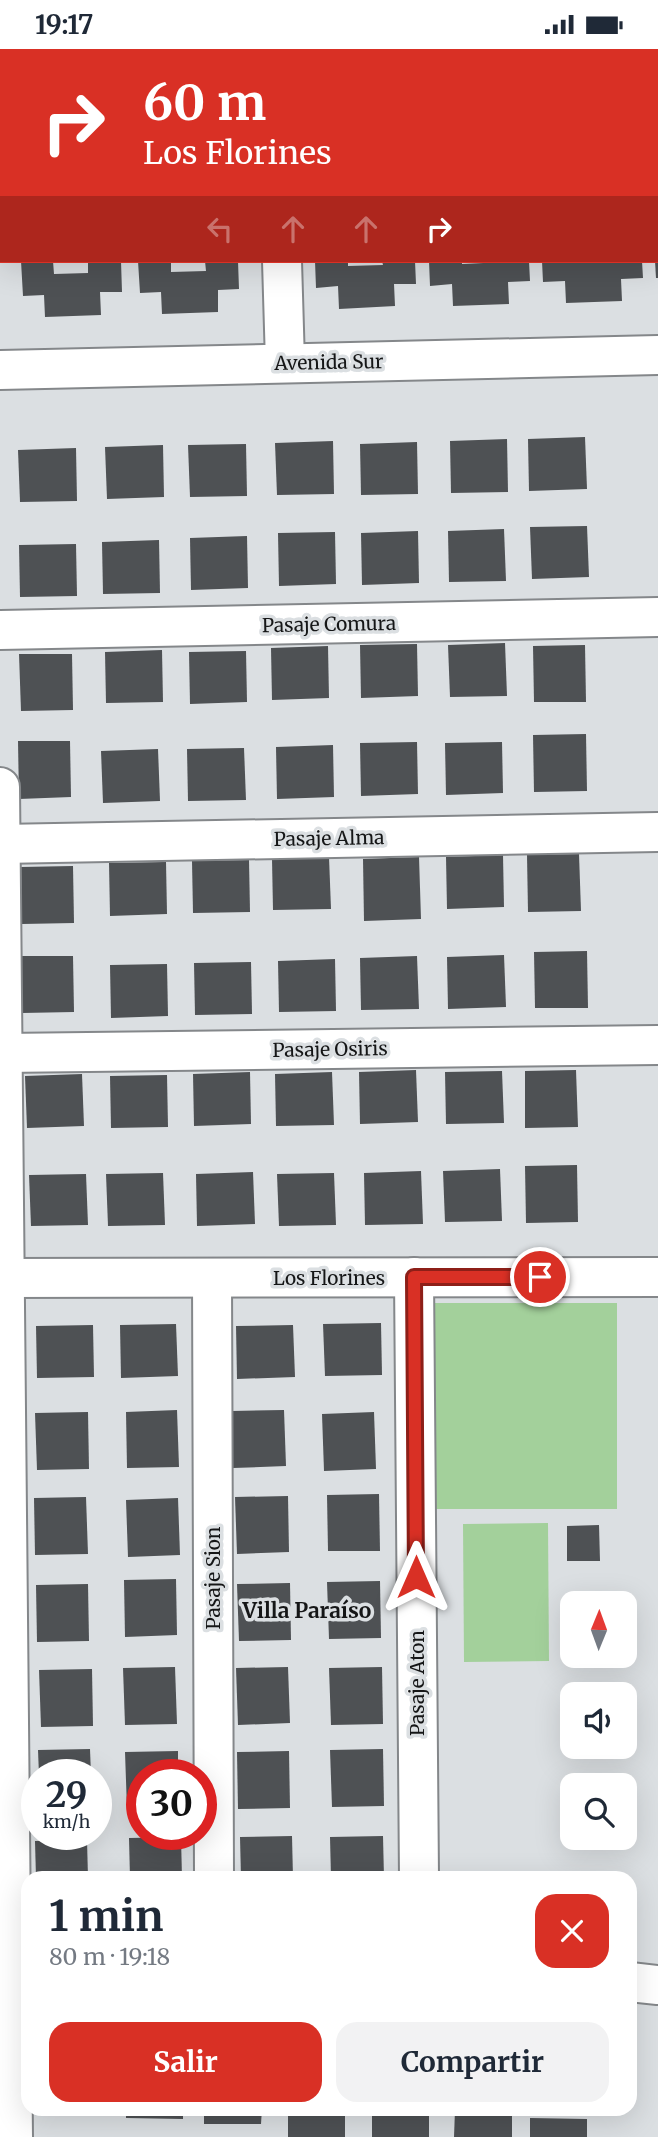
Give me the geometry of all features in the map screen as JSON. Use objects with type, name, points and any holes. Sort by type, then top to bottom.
[{"type":"street","points":[[282,263],[285,363]]},
{"type":"street","name":"Avenida Sur","points":[[0,370],[658,355]]},
{"type":"street","name":"Pasaje Comura","points":[[0,630],[658,617]]},
{"type":"street","points":[[0,787],[2,1278],[20,1923],[13,2137]]},
{"type":"street","name":"Pasaje Alma","points":[[1,844],[658,832]]},
{"type":"street","name":"Pasaje Osiris","points":[[3,1053],[658,1045]]},
{"type":"street","name":"Pasaje Aton","points":[[414,1277],[419,1871]]},
{"type":"street","name":"Los Florines","points":[[2,1278],[658,1277]]},
{"type":"street","name":"Pasaje Sion","points":[[212,1278],[214,1871]]},
{"type":"street","points":[[637,1983],[658,1985]]},
{"type":"green space","points":[[435,1303],[617,1303],[617,1509],[435,1509]]},
{"type":"green space","points":[[548,1523],[549,1661],[464,1662],[463,1524]]},
{"type":"building","points":[[21,263],[53,263],[54,274],[88,273],[88,263],[121,263],[122,292],[100,292],[101,315],[45,317],[44,295],[23,296]]},
{"type":"building","points":[[138,263],[171,263],[171,272],[206,271],[205,263],[238,263],[239,289],[218,290],[218,312],[162,314],[161,292],[140,293]]},
{"type":"building","points":[[315,263],[348,263],[348,266],[415,263],[416,284],[394,284],[395,306],[339,309],[338,286],[316,288]]},
{"type":"building","points":[[429,263],[529,263],[530,281],[508,282],[509,304],[453,306],[452,284],[430,286]]},
{"type":"building","points":[[542,263],[642,263],[643,278],[621,279],[622,301],[566,303],[565,281],[543,282]]},
{"type":"building","points":[[655,263],[658,263],[658,278]]},
{"type":"building","points":[[585,437],[587,489],[529,491],[528,439]]},
{"type":"building","points":[[507,439],[508,492],[451,493],[450,441]]},
{"type":"building","points":[[333,441],[334,494],[277,495],[275,443]]},
{"type":"building","points":[[417,442],[418,494],[361,495],[360,444]]},
{"type":"building","points":[[246,444],[247,496],[190,497],[188,445]]},
{"type":"building","points":[[163,445],[164,497],[107,499],[105,447]]},
{"type":"building","points":[[76,448],[77,501],[20,502],[18,450]]},
{"type":"building","points":[[587,526],[589,577],[532,579],[530,527]]},
{"type":"building","points":[[504,529],[506,581],[449,582],[448,531]]},
{"type":"building","points":[[418,531],[419,583],[362,585],[361,533]]},
{"type":"building","points":[[335,532],[336,584],[279,586],[278,533]]},
{"type":"building","points":[[247,536],[248,588],[191,590],[190,538]]},
{"type":"building","points":[[159,540],[160,593],[103,594],[102,542]]},
{"type":"building","points":[[76,544],[77,596],[20,597],[19,545]]},
{"type":"building","points":[[505,643],[507,696],[450,697],[448,645]]},
{"type":"building","points":[[417,644],[418,696],[361,698],[360,645]]},
{"type":"building","points":[[585,645],[586,702],[534,702],[533,646]]},
{"type":"building","points":[[328,646],[329,698],[272,700],[271,648]]},
{"type":"building","points":[[162,650],[163,702],[106,703],[105,652]]},
{"type":"building","points":[[246,651],[247,702],[190,704],[189,652]]},
{"type":"building","points":[[19,654],[72,654],[73,710],[21,711]]},
{"type":"building","points":[[586,734],[587,791],[534,792],[533,735]]},
{"type":"building","points":[[18,741],[70,741],[71,797],[19,799]]},
{"type":"building","points":[[417,742],[418,794],[361,796],[360,743]]},
{"type":"building","points":[[502,742],[503,793],[446,795],[445,743]]},
{"type":"building","points":[[333,745],[334,797],[277,799],[276,747]]},
{"type":"building","points":[[244,748],[246,800],[188,801],[187,749]]},
{"type":"building","points":[[158,749],[160,801],[103,803],[101,751]]},
{"type":"building","points":[[579,854],[581,911],[528,912],[527,855]]},
{"type":"building","points":[[503,855],[504,907],[447,909],[446,857]]},
{"type":"building","points":[[329,857],[331,909],[273,910],[272,859]]},
{"type":"building","points":[[419,857],[421,919],[364,921],[363,859]]},
{"type":"building","points":[[249,860],[250,912],[193,913],[192,861]]},
{"type":"building","points":[[166,862],[167,914],[110,916],[109,863]]},
{"type":"building","points":[[73,866],[74,923],[22,924],[21,867]]},
{"type":"building","points":[[587,951],[588,1008],[535,1008],[534,952]]},
{"type":"building","points":[[504,955],[506,1007],[448,1009],[447,957]]},
{"type":"building","points":[[21,956],[73,956],[74,1012],[22,1013]]},
{"type":"building","points":[[417,956],[419,1009],[361,1010],[360,958]]},
{"type":"building","points":[[335,959],[336,1011],[279,1012],[278,961]]},
{"type":"building","points":[[251,962],[252,1014],[195,1015],[194,963]]},
{"type":"building","points":[[167,964],[168,1016],[111,1018],[110,965]]},
{"type":"building","points":[[416,1070],[418,1122],[360,1124],[359,1072]]},
{"type":"building","points":[[576,1070],[578,1127],[525,1128],[525,1071]]},
{"type":"building","points":[[502,1071],[504,1123],[446,1124],[445,1072]]},
{"type":"building","points":[[250,1072],[251,1124],[194,1126],[193,1074]]},
{"type":"building","points":[[332,1072],[334,1125],[276,1126],[275,1074]]},
{"type":"building","points":[[82,1074],[84,1126],[27,1128],[25,1076]]},
{"type":"building","points":[[167,1075],[168,1127],[111,1128],[110,1076]]},
{"type":"building","points":[[577,1165],[578,1222],[526,1223],[525,1166]]},
{"type":"building","points":[[500,1169],[502,1221],[445,1222],[443,1171]]},
{"type":"building","points":[[421,1171],[423,1224],[365,1225],[364,1173]]},
{"type":"building","points":[[253,1172],[255,1224],[197,1226],[196,1174]]},
{"type":"building","points":[[163,1173],[165,1225],[108,1226],[106,1174]]},
{"type":"building","points":[[334,1173],[336,1225],[279,1226],[277,1174]]},
{"type":"building","points":[[86,1174],[88,1225],[31,1226],[29,1175]]},
{"type":"building","points":[[381,1323],[382,1375],[325,1376],[323,1324]]},
{"type":"building","points":[[176,1324],[178,1376],[121,1378],[120,1325]]},
{"type":"building","points":[[93,1325],[94,1377],[37,1378],[36,1326]]},
{"type":"building","points":[[293,1325],[295,1377],[237,1379],[236,1326]]},
{"type":"building","points":[[177,1410],[179,1467],[127,1468],[126,1412]]},
{"type":"building","points":[[284,1410],[286,1466],[233,1468],[232,1411]]},
{"type":"building","points":[[88,1412],[89,1469],[37,1470],[35,1413]]},
{"type":"building","points":[[374,1412],[376,1469],[324,1471],[322,1414]]},
{"type":"building","points":[[379,1494],[380,1551],[328,1551],[327,1495]]},
{"type":"building","points":[[288,1496],[289,1552],[237,1554],[235,1497]]},
{"type":"building","points":[[86,1497],[88,1554],[35,1555],[34,1498]]},
{"type":"building","points":[[178,1498],[180,1555],[128,1557],[126,1500]]},
{"type":"building","points":[[599,1525],[600,1561],[567,1561],[567,1526]]},
{"type":"building","points":[[176,1579],[177,1635],[125,1637],[124,1580]]},
{"type":"building","points":[[380,1581],[381,1638],[329,1639],[327,1582]]},
{"type":"building","points":[[290,1583],[291,1640],[239,1641],[237,1584]]},
{"type":"building","points":[[88,1584],[89,1641],[37,1642],[36,1585]]},
{"type":"building","points":[[175,1667],[177,1724],[125,1725],[123,1668]]},
{"type":"building","points":[[288,1667],[290,1723],[238,1725],[236,1668]]},
{"type":"building","points":[[382,1667],[383,1724],[331,1725],[329,1668]]},
{"type":"building","points":[[92,1669],[93,1726],[41,1727],[39,1670]]},
{"type":"building","points":[[90,1749],[90,1759],[38,1759],[38,1750]]},
{"type":"building","points":[[383,1749],[384,1806],[332,1807],[330,1750]]},
{"type":"building","points":[[178,1751],[178,1759],[126,1759],[126,1780],[125,1752]]},
{"type":"building","points":[[289,1751],[290,1808],[238,1809],[237,1752]]},
{"type":"building","points":[[292,1836],[293,1871],[241,1871],[240,1837]]},
{"type":"building","points":[[383,1836],[384,1871],[331,1871],[330,1837]]},
{"type":"building","points":[[35,1850],[87,1850],[88,1871],[36,1871]]},
{"type":"building","points":[[129,1850],[181,1850],[182,1871],[130,1871]]},
{"type":"building","points":[[126,2116],[183,2116],[183,2119]]},
{"type":"building","points":[[204,2116],[262,2116],[261,2124],[204,2124]]},
{"type":"building","points":[[288,2116],[345,2116],[345,2137],[288,2137]]},
{"type":"building","points":[[372,2116],[429,2116],[429,2137],[372,2137]]},
{"type":"building","points":[[455,2116],[512,2116],[512,2137],[454,2137]]},
{"type":"building","points":[[530,2118],[587,2119],[587,2137],[530,2137]]},
{"type":"district","name":"Villa Paraíso","points":[[307,1610]]},
{"type":"route","points":[[416,1577],[414,1277],[540,1277]]}]
